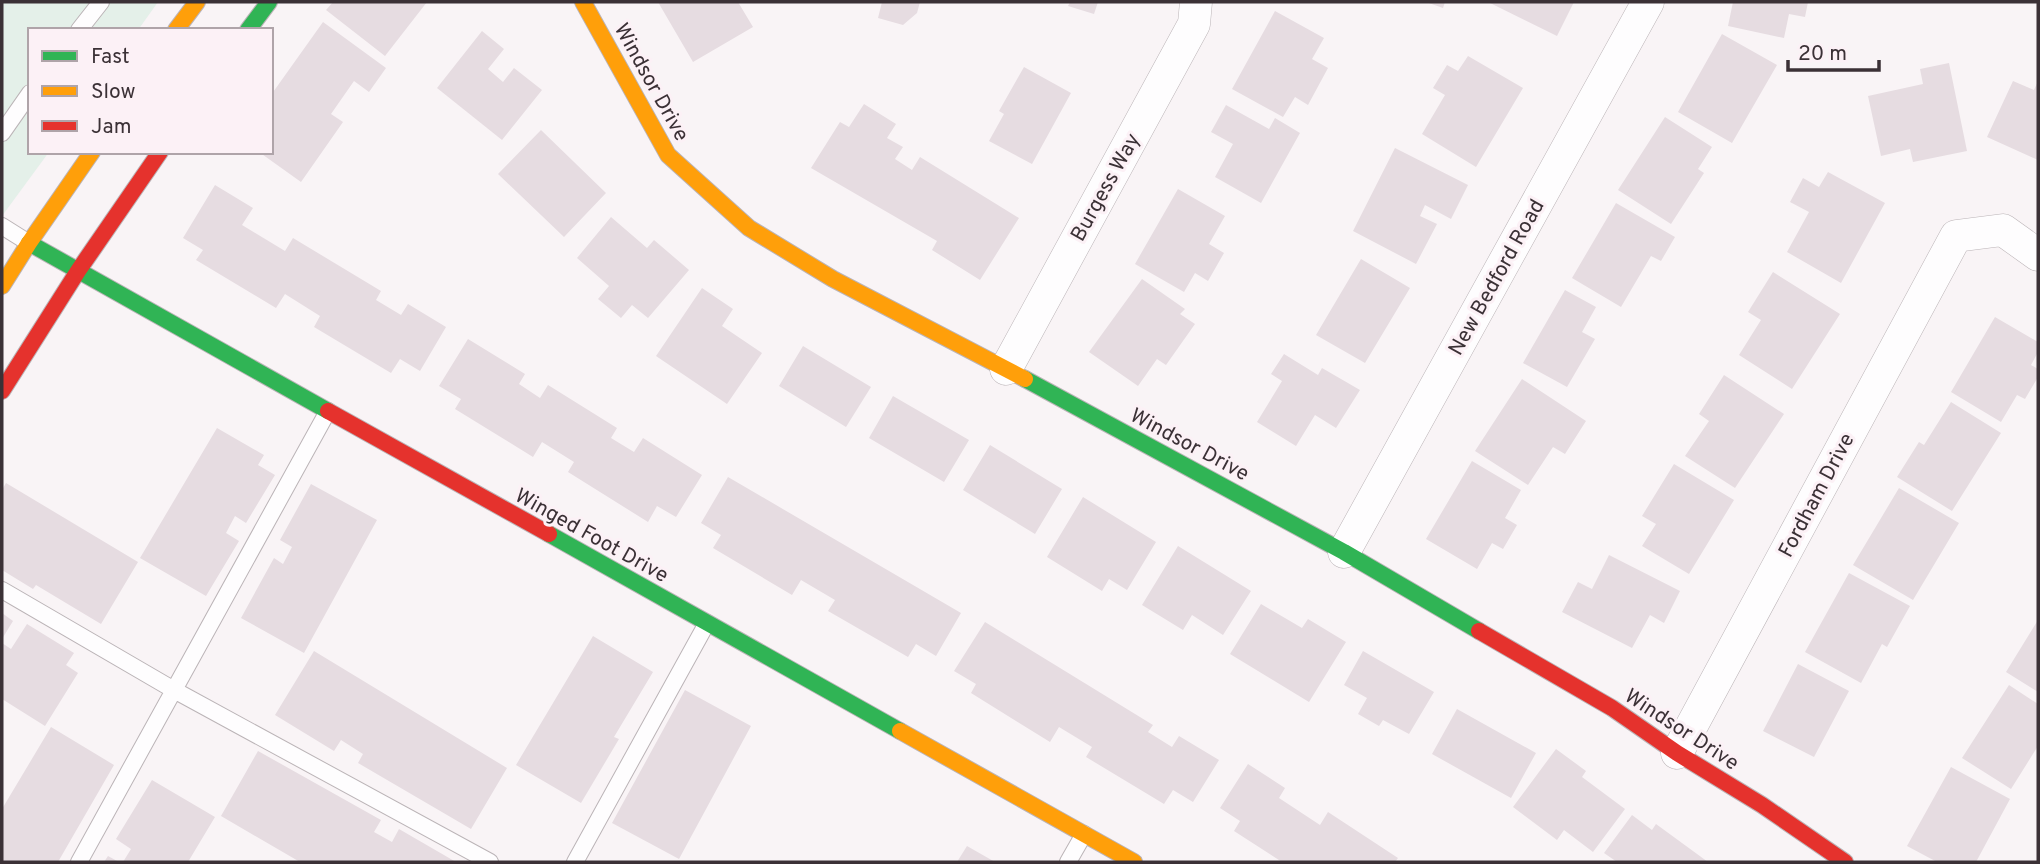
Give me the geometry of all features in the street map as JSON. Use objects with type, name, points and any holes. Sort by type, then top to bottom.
[{"type":"street","points":[[178,28],[197,2]]},
{"type":"street","points":[[250,28],[269,2]]},
{"type":"street","name":"Windsor Drive","points":[[583,2],[668,155],[749,228],[833,279],[1006,369],[1344,552],[1612,708],[1677,753],[1762,805],[1844,862]]},
{"type":"street","name":"Burgess Way","points":[[1006,369],[1194,24],[1196,2]]},
{"type":"street","name":"New Bedford Road","points":[[1344,552],[1648,2]]},
{"type":"street","points":[[2,286],[91,154]]},
{"type":"street","points":[[2,391],[78,271],[159,154]]},
{"type":"street","name":"Fordham Drive","points":[[1677,753],[1956,236],[2003,230],[2038,255]]},
{"type":"street","name":"Winged Foot Drive","points":[[29,243],[1134,862]]},
{"type":"lane","points":[[81,28],[101,2]]},
{"type":"lane","points":[[2,133],[28,96]]},
{"type":"lane","points":[[2,226],[29,243]]},
{"type":"lane","points":[[79,862],[328,411]]},
{"type":"lane","points":[[2,590],[174,690],[490,862]]},
{"type":"lane","points":[[575,862],[707,623]]},
{"type":"lane","points":[[1068,862],[1084,834]]},
{"type":"shaded area","points":[[2,2],[158,2],[139,28],[28,28],[28,154],[48,154],[2,216]]},
{"type":"building","points":[[333,2],[427,2],[385,56],[326,10]]},
{"type":"building","points":[[658,2],[738,2],[753,27],[693,62]]},
{"type":"building","points":[[882,2],[920,2],[917,13],[903,25],[878,18]]},
{"type":"building","points":[[1070,2],[1098,2],[1094,14],[1068,6]]},
{"type":"building","points":[[1426,2],[1445,2],[1443,8]]},
{"type":"building","points":[[1488,2],[1574,2],[1557,36]]},
{"type":"building","points":[[1733,2],[1808,2],[1805,17],[1789,14],[1784,38],[1728,26]]},
{"type":"building","points":[[1275,11],[1324,38],[1312,59],[1328,68],[1308,105],[1295,97],[1283,117],[1232,89]]},
{"type":"building","points":[[323,22],[386,68],[369,92],[354,81],[331,114],[343,122],[301,182],[262,154],[273,154],[273,92]]},
{"type":"building","points":[[482,31],[504,49],[488,69],[503,82],[514,68],[542,90],[502,140],[437,88]]},
{"type":"building","points":[[1722,34],[1777,65],[1732,143],[1678,112]]},
{"type":"building","points":[[1468,56],[1523,88],[1476,167],[1422,134],[1445,95],[1433,88],[1447,65],[1458,71]]},
{"type":"building","points":[[1949,63],[1967,151],[1913,162],[1910,149],[1881,156],[1868,96],[1923,84],[1920,69]]},
{"type":"building","points":[[1024,67],[1071,93],[1032,164],[989,141],[1004,114],[999,111]]},
{"type":"building","points":[[2013,81],[2034,90],[2038,81],[2038,160],[1987,137]]},
{"type":"building","points":[[864,104],[896,124],[887,138],[903,147],[895,159],[912,170],[920,157],[1019,218],[980,280],[932,250],[937,241],[811,168],[840,122],[849,127]]},
{"type":"building","points":[[1226,105],[1269,129],[1275,118],[1300,133],[1261,203],[1215,177],[1233,144],[1211,132]]},
{"type":"building","points":[[1665,117],[1712,147],[1698,169],[1704,173],[1671,224],[1618,190]]},
{"type":"building","points":[[541,130],[606,193],[564,237],[498,174]]},
{"type":"building","points":[[1395,148],[1468,185],[1451,219],[1425,205],[1420,216],[1437,224],[1416,264],[1353,231]]},
{"type":"building","points":[[1828,172],[1885,203],[1841,283],[1787,252],[1809,212],[1790,202],[1803,178],[1819,187]]},
{"type":"building","points":[[215,185],[253,208],[242,225],[285,251],[293,238],[381,291],[376,300],[401,315],[408,304],[446,327],[420,371],[400,359],[391,373],[314,327],[320,316],[285,294],[276,308],[196,260],[203,250],[183,238]]},
{"type":"building","points":[[1178,189],[1225,216],[1209,244],[1224,253],[1208,281],[1195,273],[1184,292],[1135,264]]},
{"type":"building","points":[[1616,203],[1675,237],[1661,261],[1651,256],[1621,307],[1572,278]]},
{"type":"building","points":[[611,217],[647,248],[654,240],[689,270],[648,318],[632,305],[621,318],[598,299],[609,286],[577,258]]},
{"type":"building","points":[[1361,259],[1410,288],[1365,363],[1316,335]]},
{"type":"building","points":[[1773,272],[1840,314],[1792,389],[1739,355],[1761,320],[1748,312]]},
{"type":"building","points":[[1142,279],[1185,309],[1180,314],[1195,324],[1166,365],[1157,359],[1138,386],[1089,352]]},
{"type":"building","points":[[702,288],[733,309],[722,326],[762,353],[727,404],[656,356]]},
{"type":"building","points":[[1565,290],[1596,307],[1582,332],[1595,339],[1567,387],[1523,363]]},
{"type":"building","points":[[1995,317],[2038,342],[2038,352],[2031,365],[2038,369],[2038,377],[2025,399],[2017,395],[2001,422],[1951,392]]},
{"type":"building","points":[[468,339],[525,374],[519,384],[540,398],[548,385],[617,428],[611,438],[634,452],[643,438],[702,475],[676,517],[657,506],[648,522],[568,472],[574,462],[542,442],[533,457],[455,409],[461,399],[439,386]]},
{"type":"building","points":[[803,346],[871,387],[846,427],[779,386]]},
{"type":"building","points":[[1284,354],[1318,375],[1322,368],[1360,390],[1336,428],[1315,415],[1296,446],[1257,422],[1282,381],[1271,374]]},
{"type":"building","points":[[1724,375],[1784,414],[1735,488],[1685,456],[1709,421],[1699,414]]},
{"type":"building","points":[[1522,379],[1586,421],[1565,454],[1553,447],[1528,485],[1475,451]]},
{"type":"building","points":[[893,396],[969,440],[944,482],[869,438]]},
{"type":"building","points":[[1951,402],[2001,433],[1952,511],[1897,477],[1919,442],[1924,445]]},
{"type":"building","points":[[217,428],[264,455],[258,465],[275,475],[246,523],[235,516],[226,533],[239,541],[206,596],[140,558]]},
{"type":"building","points":[[990,445],[1062,489],[1035,534],[963,490]]},
{"type":"building","points":[[1472,461],[1521,490],[1505,518],[1517,525],[1503,549],[1492,543],[1477,569],[1426,539]]},
{"type":"building","points":[[1674,464],[1734,500],[1689,574],[1642,546],[1656,524],[1642,516]]},
{"type":"building","points":[[728,477],[961,613],[936,656],[916,644],[908,657],[828,611],[835,600],[801,580],[792,595],[713,548],[721,535],[701,523]]},
{"type":"building","points":[[6,483],[138,562],[101,624],[36,585],[33,589],[2,570],[2,490]]},
{"type":"building","points":[[311,484],[377,520],[304,653],[241,618],[274,558],[283,564],[292,547],[280,540]]},
{"type":"building","points":[[1899,488],[1959,523],[1913,600],[1853,565]]},
{"type":"building","points":[[1083,497],[1156,542],[1127,590],[1109,579],[1102,591],[1047,557]]},
{"type":"building","points":[[1178,546],[1251,591],[1223,635],[1192,615],[1183,630],[1142,605]]},
{"type":"building","points":[[1609,555],[1680,591],[1664,623],[1650,615],[1632,648],[1562,612],[1578,582],[1592,589]]},
{"type":"building","points":[[1849,573],[1910,606],[1887,647],[1882,644],[1861,683],[1805,652]]},
{"type":"building","points":[[1261,604],[1302,628],[1308,619],[1346,642],[1309,702],[1230,654]]},
{"type":"building","points":[[2,613],[13,621],[2,639]]},
{"type":"building","points":[[2038,620],[2038,692],[2006,672]]},
{"type":"building","points":[[985,622],[1153,725],[1148,732],[1172,747],[1179,736],[1219,760],[1193,802],[1173,790],[1164,804],[1086,757],[1092,747],[1059,727],[1050,742],[971,693],[976,684],[954,671]]},
{"type":"building","points":[[27,624],[74,653],[66,665],[78,673],[45,726],[2,699],[2,643],[11,649]]},
{"type":"building","points":[[593,636],[653,672],[614,737],[619,739],[581,803],[516,765]]},
{"type":"building","points":[[314,651],[507,768],[471,829],[358,763],[363,754],[341,740],[334,751],[275,715]]},
{"type":"building","points":[[1363,651],[1434,692],[1409,734],[1383,720],[1379,726],[1358,714],[1367,698],[1344,685]]},
{"type":"building","points":[[1798,664],[1849,691],[1814,757],[1763,731]]},
{"type":"building","points":[[2009,685],[2038,704],[2038,746],[2011,789],[1962,758]]},
{"type":"building","points":[[685,690],[751,726],[679,859],[612,823]]},
{"type":"building","points":[[1457,709],[1536,753],[1511,798],[1432,754]]},
{"type":"building","points":[[51,727],[114,765],[58,862],[2,862],[2,809]]},
{"type":"building","points":[[1556,749],[1586,771],[1582,777],[1625,809],[1593,852],[1564,830],[1557,840],[1513,807]]},
{"type":"building","points":[[258,751],[381,820],[374,832],[392,842],[399,829],[456,862],[300,862],[221,816]]},
{"type":"building","points":[[1248,764],[1285,788],[1279,798],[1320,825],[1328,812],[1398,858],[1395,862],[1282,862],[1234,831],[1240,821],[1220,808]]},
{"type":"building","points":[[1951,767],[2010,799],[1976,862],[1937,862],[1907,846]]},
{"type":"building","points":[[152,780],[215,817],[188,862],[123,862],[131,849],[116,839]]},
{"type":"building","points":[[1632,815],[1652,830],[1656,824],[1708,862],[1617,862],[1604,853]]},
{"type":"building","points":[[967,846],[995,862],[957,862]]},
{"type":"building","points":[[108,856],[119,862],[104,862]]},
{"type":"traffic: fast","points":[[250,28],[269,2]]},
{"type":"traffic: fast","points":[[29,243],[328,411]]},
{"type":"traffic: fast","points":[[1025,379],[1344,552],[1479,631]]},
{"type":"traffic: fast","points":[[549,534],[900,731]]},
{"type":"traffic: slow","points":[[178,28],[197,2]]},
{"type":"traffic: slow","points":[[583,2],[668,155],[749,228],[833,279],[1025,379]]},
{"type":"traffic: slow","points":[[2,286],[91,154]]},
{"type":"traffic: slow","points":[[900,731],[1134,862]]},
{"type":"traffic: jam","points":[[2,391],[78,271],[159,154]]},
{"type":"traffic: jam","points":[[328,411],[549,534]]},
{"type":"traffic: jam","points":[[1479,631],[1612,708],[1845,862]]}]
